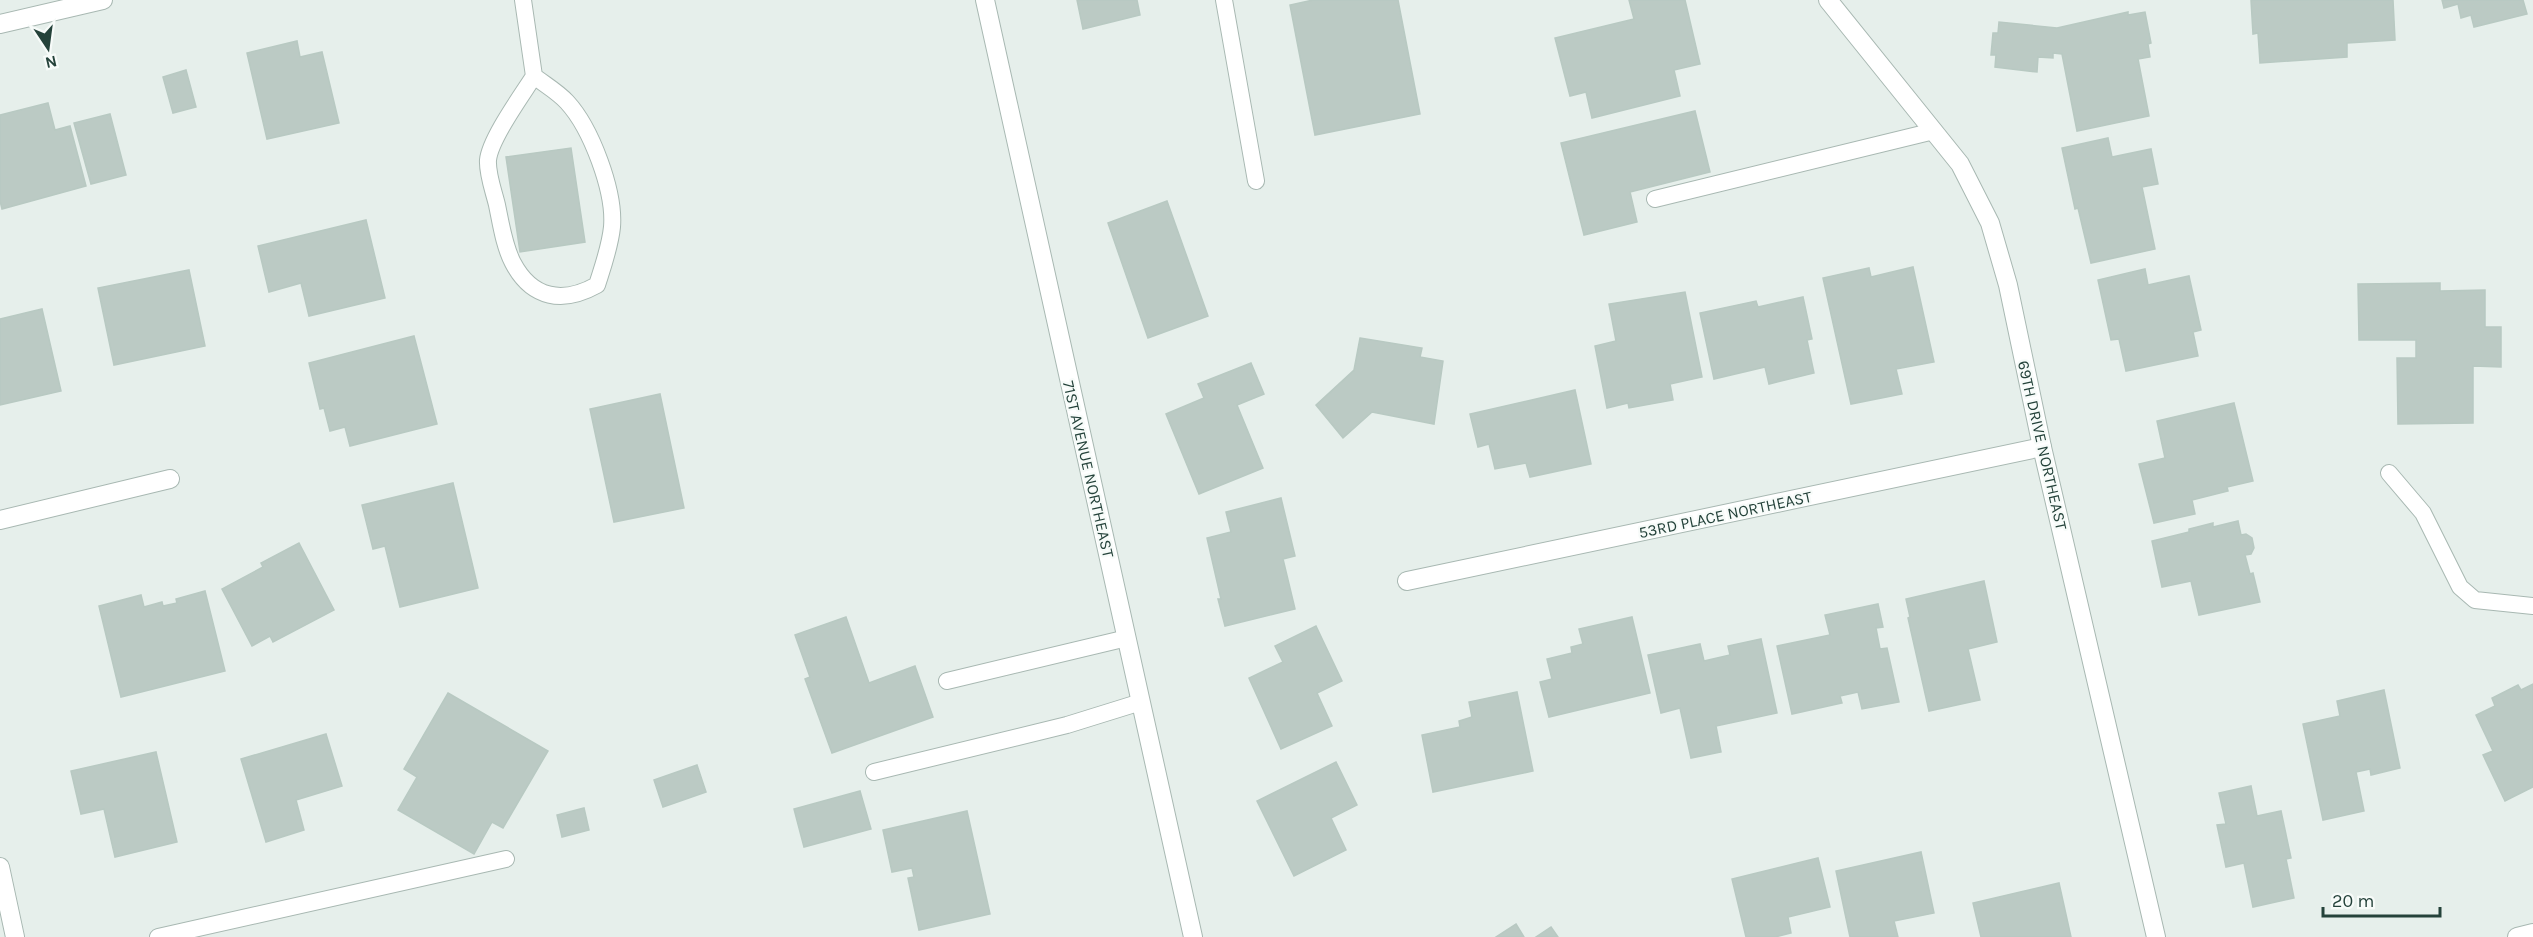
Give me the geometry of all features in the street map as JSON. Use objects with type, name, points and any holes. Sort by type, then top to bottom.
[{"type":"street","points":[[0,24],[103,0]]},
{"type":"street","name":"71ST AVENUE NORTHEAST","points":[[984,0],[1193,937]]},
{"type":"street","name":"69TH DRIVE NORTHEAST","points":[[1828,0],[1960,164],[1990,223],[2008,285],[2042,447],[2156,937]]},
{"type":"street","name":"53RD PLACE NORTHEAST","points":[[1407,581],[2042,447]]},
{"type":"street","points":[[0,520],[170,479]]},
{"type":"street","points":[[0,867],[15,937]]},
{"type":"street","points":[[2517,937],[2533,933]]},
{"type":"lane","points":[[523,0],[534,76],[504,123],[488,160],[494,193],[504,238],[513,263],[519,271],[532,286],[552,297],[579,295],[597,285],[605,261],[612,225],[605,176],[588,132],[567,101],[534,76]]},
{"type":"lane","points":[[1224,0],[1257,181]]},
{"type":"lane","points":[[1655,199],[1934,131]]},
{"type":"lane","points":[[2389,472],[2423,513],[2460,587],[2475,600],[2533,606]]},
{"type":"lane","points":[[946,681],[1127,638]]},
{"type":"lane","points":[[874,772],[1067,725],[1141,702]]},
{"type":"lane","points":[[158,937],[506,859]]},
{"type":"building","points":[[1077,0],[1137,0],[1140,15],[1083,29]]},
{"type":"building","points":[[1313,0],[1398,0],[1420,114],[1315,135],[1290,5]]},
{"type":"building","points":[[1629,0],[1685,0],[1700,64],[1674,70],[1680,96],[1592,118],[1586,92],[1570,96],[1555,38],[1634,19]]},
{"type":"building","points":[[2251,0],[2393,0],[2395,40],[2347,43],[2347,57],[2260,63],[2258,33],[2253,34]]},
{"type":"building","points":[[2442,0],[2523,0],[2527,14],[2474,27],[2471,15],[2461,18],[2458,4],[2444,8]]},
{"type":"building","points":[[2128,12],[2128,15],[2145,12],[2151,43],[2148,44],[2150,57],[2138,59],[2149,116],[2077,131],[2062,54],[2053,53],[2053,58],[2038,57],[2037,72],[1995,67],[1996,55],[1991,55],[1993,33],[1998,33],[1999,22],[2057,28]]},
{"type":"building","points":[[297,41],[300,57],[322,52],[339,123],[267,139],[247,53]]},
{"type":"building","points":[[186,70],[196,107],[173,113],[163,77]]},
{"type":"building","points":[[48,103],[55,130],[70,126],[86,186],[2,209],[0,201],[0,115]]},
{"type":"building","points":[[1695,111],[1710,172],[1630,192],[1637,222],[1584,235],[1561,143]]},
{"type":"building","points":[[110,114],[126,175],[91,184],[74,123]]},
{"type":"building","points":[[2108,138],[2112,157],[2151,149],[2158,184],[2142,187],[2155,249],[2091,263],[2078,208],[2075,209],[2062,148]]},
{"type":"building","points":[[571,148],[585,242],[520,252],[506,157]]},
{"type":"building","points":[[1167,201],[1208,316],[1148,338],[1108,223]]},
{"type":"building","points":[[366,220],[385,298],[309,316],[301,283],[269,292],[258,246]]},
{"type":"building","points":[[1913,267],[1934,362],[1896,369],[1902,394],[1851,404],[1823,278],[1869,268],[1871,277]]},
{"type":"building","points":[[2145,269],[2148,285],[2189,276],[2201,330],[2193,332],[2198,356],[2126,371],[2119,339],[2111,340],[2098,280]]},
{"type":"building","points":[[189,270],[205,346],[114,365],[98,288]]},
{"type":"building","points":[[2440,283],[2440,291],[2485,290],[2485,327],[2501,327],[2501,367],[2473,366],[2473,423],[2398,424],[2397,358],[2416,358],[2416,340],[2359,340],[2358,284]]},
{"type":"building","points":[[1685,292],[1702,377],[1670,384],[1673,400],[1629,408],[1628,403],[1607,408],[1595,346],[1616,341],[1609,304]]},
{"type":"building","points":[[1803,297],[1812,339],[1807,340],[1814,373],[1769,384],[1765,367],[1714,379],[1700,313],[1756,301],[1758,307]]},
{"type":"building","points":[[42,309],[61,391],[0,405],[0,319]]},
{"type":"building","points":[[414,336],[437,424],[350,446],[345,427],[330,431],[324,408],[320,409],[309,363]]},
{"type":"building","points":[[1360,338],[1422,348],[1420,357],[1443,361],[1434,424],[1372,412],[1343,438],[1316,405],[1354,370]]},
{"type":"building","points":[[1251,363],[1264,394],[1237,405],[1263,468],[1199,494],[1166,414],[1204,398],[1198,384]]},
{"type":"building","points":[[1575,390],[1591,464],[1530,477],[1526,463],[1495,469],[1489,444],[1478,447],[1470,414]]},
{"type":"building","points":[[660,394],[684,508],[614,522],[590,409]]},
{"type":"building","points":[[2234,403],[2253,481],[2227,487],[2228,491],[2192,500],[2195,514],[2154,523],[2139,464],[2165,458],[2157,421]]},
{"type":"building","points":[[453,483],[478,588],[400,607],[385,546],[373,549],[362,505]]},
{"type":"building","points":[[1281,498],[1295,556],[1283,559],[1295,609],[1225,626],[1207,538],[1231,532],[1226,512]]},
{"type":"building","points":[[2238,521],[2241,535],[2246,534],[2252,538],[2254,548],[2251,554],[2245,555],[2250,574],[2253,573],[2260,602],[2199,615],[2191,581],[2162,587],[2152,541],[2189,532],[2189,529],[2213,523],[2213,527]]},
{"type":"building","points":[[299,543],[334,610],[273,642],[270,636],[252,646],[222,589],[263,567],[261,563]]},
{"type":"building","points":[[1984,581],[1997,642],[1968,649],[1980,700],[1929,711],[1908,618],[1910,617],[1906,599]]},
{"type":"building","points":[[205,591],[225,671],[121,697],[99,606],[141,595],[144,607],[162,602],[163,606],[177,603],[176,599]]},
{"type":"building","points":[[1878,604],[1883,627],[1876,628],[1880,649],[1887,648],[1899,702],[1862,709],[1858,692],[1840,696],[1842,703],[1792,714],[1777,646],[1830,635],[1825,615]]},
{"type":"building","points":[[846,617],[869,683],[915,666],[933,717],[832,753],[805,679],[810,677],[795,635]]},
{"type":"building","points":[[1632,617],[1650,693],[1549,717],[1540,682],[1552,679],[1547,659],[1572,653],[1571,647],[1583,644],[1579,629]]},
{"type":"building","points":[[1316,626],[1342,681],[1317,693],[1332,726],[1281,749],[1249,678],[1283,662],[1275,646]]},
{"type":"building","points":[[1761,639],[1777,713],[1716,726],[1721,752],[1691,758],[1680,708],[1661,713],[1648,655],[1700,644],[1704,661],[1730,655],[1728,646]]},
{"type":"building","points":[[2533,684],[2533,787],[2505,801],[2483,755],[2493,751],[2476,715],[2495,706],[2492,698],[2518,685],[2521,690]]},
{"type":"building","points":[[2384,690],[2400,768],[2371,775],[2370,769],[2356,772],[2364,811],[2323,820],[2303,724],[2340,716],[2337,701]]},
{"type":"building","points":[[1517,692],[1533,771],[1433,792],[1422,735],[1460,727],[1459,721],[1472,717],[1469,702]]},
{"type":"building","points":[[448,693],[548,751],[503,828],[492,822],[474,854],[398,810],[417,777],[404,769]]},
{"type":"building","points":[[326,734],[342,786],[296,800],[304,830],[266,842],[241,759]]},
{"type":"building","points":[[156,752],[177,842],[115,857],[104,809],[81,814],[71,771]]},
{"type":"building","points":[[1336,762],[1357,805],[1331,818],[1346,850],[1294,876],[1257,801]]},
{"type":"building","points":[[697,765],[706,792],[663,807],[654,780]]},
{"type":"building","points":[[2251,786],[2257,816],[2281,811],[2291,858],[2286,859],[2294,898],[2253,907],[2244,863],[2226,867],[2217,825],[2226,824],[2219,793]]},
{"type":"building","points":[[860,791],[871,829],[804,847],[794,809]]},
{"type":"building","points":[[584,808],[589,830],[562,837],[557,815]]},
{"type":"building","points":[[967,811],[990,914],[919,930],[908,878],[914,877],[912,868],[892,872],[883,830]]},
{"type":"building","points":[[1921,852],[1934,913],[1894,921],[1898,937],[1850,937],[1836,871]]},
{"type":"building","points":[[1818,858],[1830,907],[1788,917],[1791,933],[1775,937],[1746,937],[1732,879]]},
{"type":"building","points":[[2059,883],[2071,937],[1981,937],[1973,903]]},
{"type":"building","points":[[1516,924],[1524,937],[1496,937]]},
{"type":"building","points":[[1551,927],[1558,937],[1536,937]]}]
